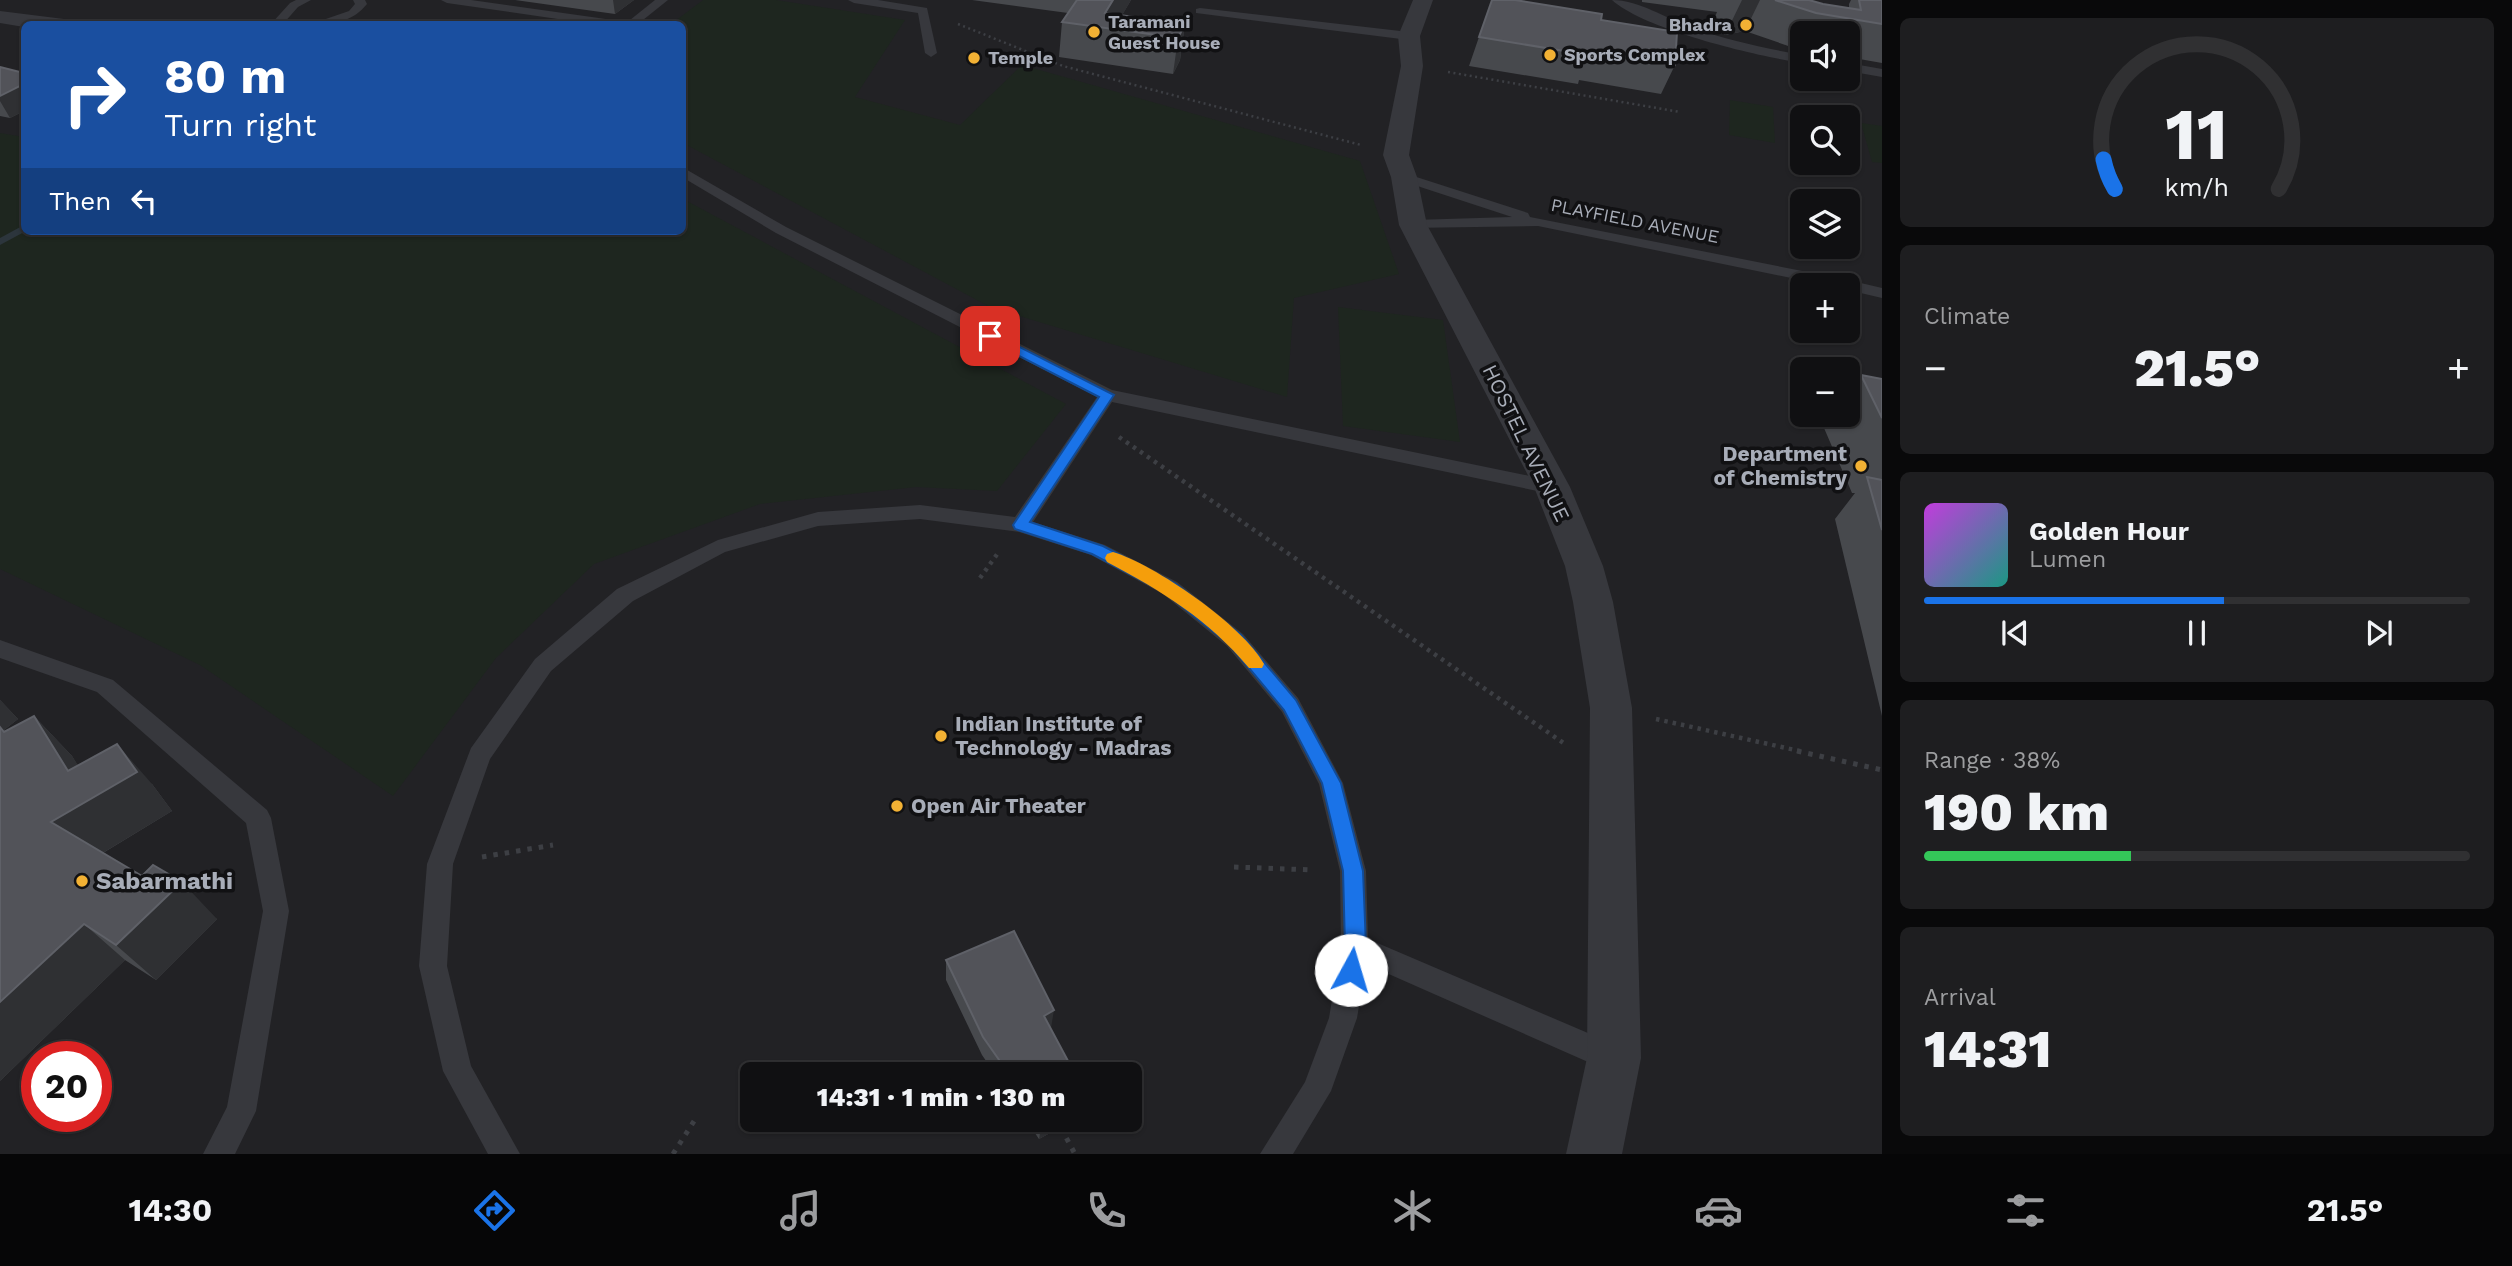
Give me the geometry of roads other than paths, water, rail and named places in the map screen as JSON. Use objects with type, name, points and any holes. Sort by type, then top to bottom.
[{"type":"street","name":"HOSTEL AVENUE","points":[[1423,0],[1411,51],[1400,166],[1413,225],[1552,487],[1584,566],[1611,708],[1614,1058],[1594,1154]]},
{"type":"street","points":[[0,17],[32,21]]},
{"type":"lane","points":[[280,21],[294,5],[305,0]]},
{"type":"lane","points":[[447,0],[592,21]]},
{"type":"lane","points":[[635,21],[662,0]]},
{"type":"lane","points":[[855,0],[923,10],[931,53]]},
{"type":"lane","points":[[1618,0],[1670,26],[1740,48],[1790,57]]},
{"type":"lane","points":[[332,21],[353,13],[364,1]]},
{"type":"lane","points":[[1200,11],[1411,51]]},
{"type":"lane","points":[[1860,69],[1882,74]]},
{"type":"lane","points":[[1400,166],[1538,221]]},
{"type":"lane","points":[[686,174],[781,230],[1107,395],[1552,487]]},
{"type":"lane","name":"PLAYFIELD AVENUE","points":[[1413,225],[1538,221],[1790,273]]},
{"type":"lane","name":"PLAYFIELD AVENUE","points":[[1860,288],[1882,293]]},
{"type":"lane","points":[[1020,525],[1107,395]]},
{"type":"lane","points":[[505,1154],[458,1071],[433,966],[440,864],[479,755],[543,665],[625,595],[718,547],[818,519],[920,512],[1020,525],[1098,550],[1170,588],[1235,640],[1290,705],[1331,783],[1353,871],[1355,946],[1343,1018],[1316,1091],[1275,1154]]},
{"type":"lane","points":[[0,649],[105,687],[258,818],[276,911],[241,1111],[218,1154]]},
{"type":"lane","points":[[1355,946],[1614,1058]]},
{"type":"waterway","points":[[0,242],[21,230]]},
{"type":"place","name":"Bhadra","points":[[1746,25]]},
{"type":"place","name":"Taramani Guest House","points":[[1094,32]]},
{"type":"place","name":"Sports Complex","points":[[1550,55]]},
{"type":"place","name":"Temple","points":[[974,58]]},
{"type":"place","name":"Department of Chemistry","points":[[1861,466]]},
{"type":"place","name":"Indian Institute of Technology - Madras","points":[[941,736]]},
{"type":"place","name":"Open Air Theater","points":[[897,806]]},
{"type":"place","name":"Sabarmathi","points":[[82,881]]}]
